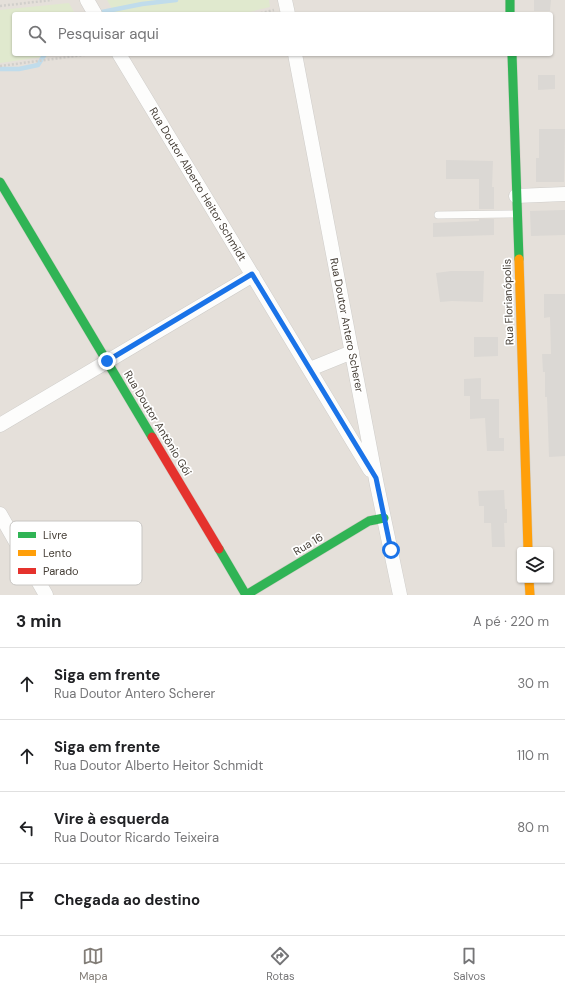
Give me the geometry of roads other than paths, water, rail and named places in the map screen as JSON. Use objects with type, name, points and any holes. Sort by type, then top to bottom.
[{"type":"street","points":[[87,0],[94,12]]},
{"type":"street","points":[[285,0],[288,12]]},
{"type":"street","points":[[510,0],[510,12]]},
{"type":"street","name":"Rua Doutor Alberto Heitor Schmidt","points":[[120,56],[376,478]]},
{"type":"street","name":"Rua Doutor Antero Scherer","points":[[295,56],[376,478],[400,595]]},
{"type":"street","name":"Rua Florianópolis","points":[[512,56],[528,547]]},
{"type":"street","name":"Rua Doutor Antônio Gói","points":[[0,182],[246,595]]},
{"type":"street","points":[[516,196],[565,194]]},
{"type":"street","points":[[0,425],[252,274]]},
{"type":"street","points":[[310,369],[352,352]]},
{"type":"street","points":[[0,514],[4,529],[10,538]]},
{"type":"street","name":"Rua 16","points":[[246,595],[369,521],[384,518]]},
{"type":"street","points":[[529,583],[530,595]]},
{"type":"street","points":[[40,585],[46,595]]},
{"type":"lane","points":[[438,215],[517,214]]},
{"type":"waterway","points":[[102,12],[142,4],[176,0]]},
{"type":"waterway","points":[[0,69],[19,69],[38,65],[44,56]]}]
